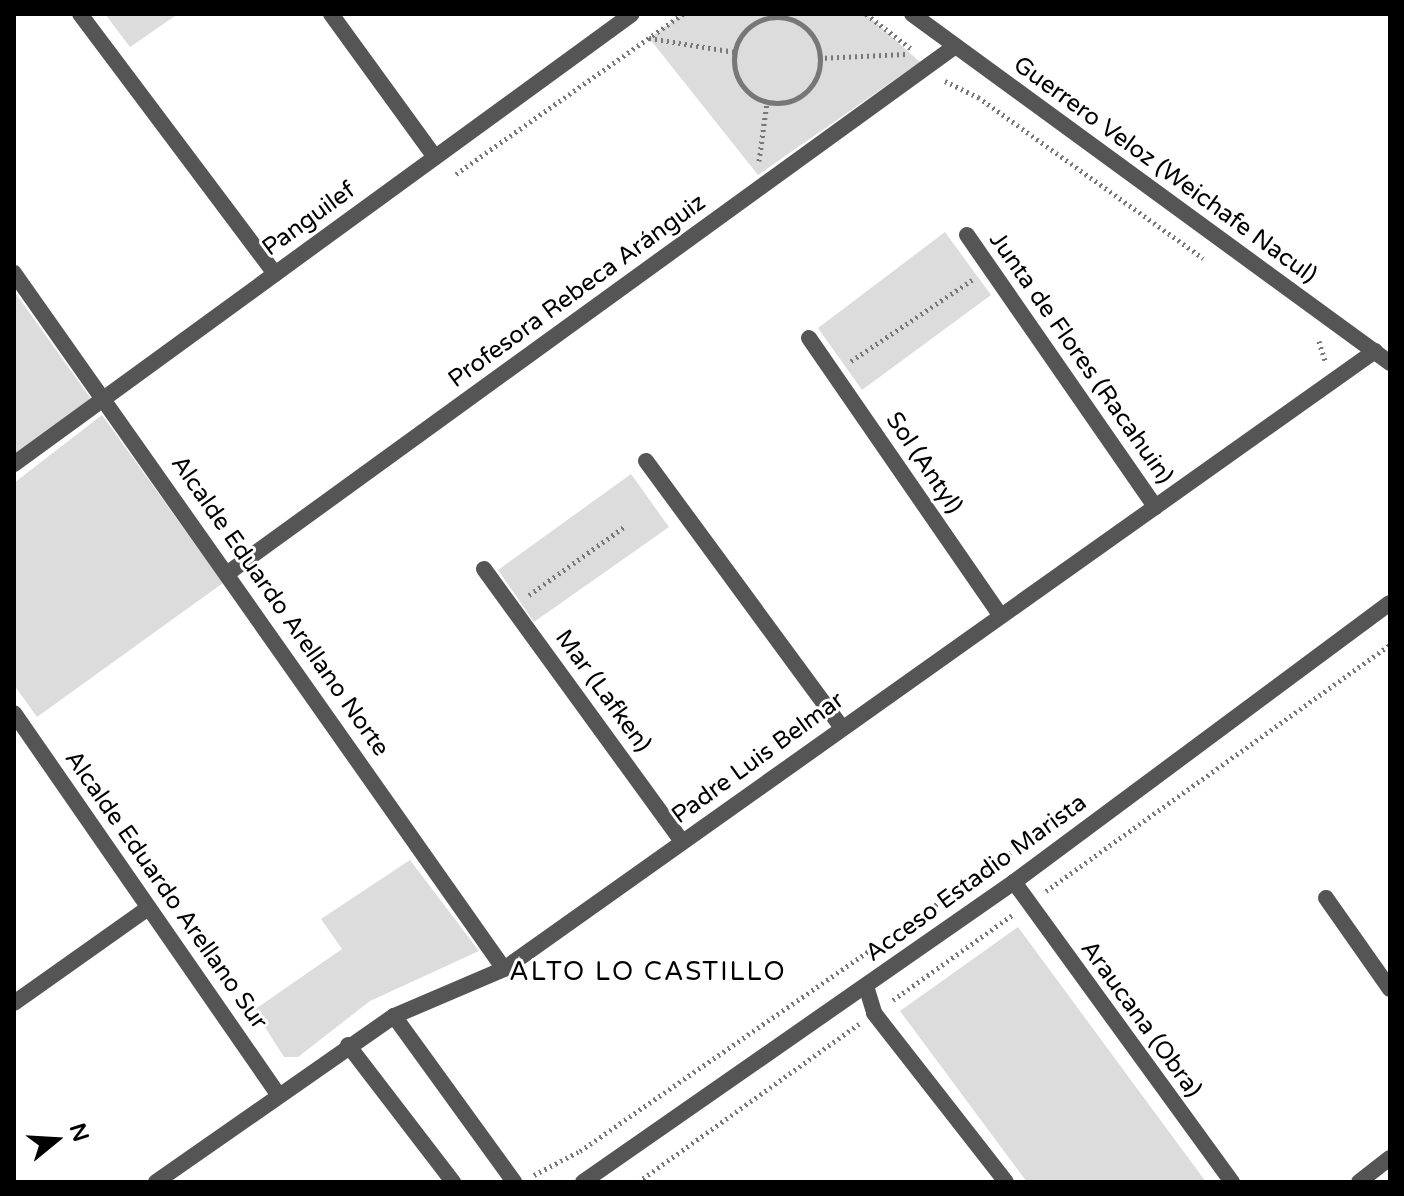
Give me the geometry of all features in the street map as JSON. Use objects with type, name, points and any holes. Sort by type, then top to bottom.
[{"type":"street","points":[[80,14],[275,274]]},
{"type":"street","points":[[331,14],[435,157]]},
{"type":"street","name":"Panguilef","points":[[14,464],[632,14]]},
{"type":"street","name":"Guerrero Veloz (Weichafe Nacul)","points":[[912,14],[1390,363]]},
{"type":"street","name":"Profesora Rebeca Aránguiz","points":[[228,573],[954,47]]},
{"type":"street","name":"Junta de Flores (Racahuin)","points":[[967,235],[1155,507]]},
{"type":"street","name":"Alcalde Eduardo Arellano Norte","points":[[14,273],[504,969]]},
{"type":"street","name":"Sol (Antyl)","points":[[809,338],[1000,615]]},
{"type":"street","name":"Padre Luis Belmar","points":[[156,1182],[348,1045],[394,1016],[504,969],[1375,351]]},
{"type":"street","points":[[646,461],[842,728]]},
{"type":"street","name":"Mar (Lafken)","points":[[484,569],[682,842]]},
{"type":"street","name":"Acceso Estadio Marista","points":[[583,1182],[1014,882],[1390,603]]},
{"type":"street","name":"Alcalde Eduardo Arellano Sur","points":[[16,720],[278,1094]]},
{"type":"street","name":"Araucana (Obra)","points":[[1014,882],[1027,905],[1232,1182]]},
{"type":"street","points":[[1326,898],[1390,989]]},
{"type":"street","points":[[14,1003],[148,908]]},
{"type":"street","points":[[866,986],[874,1013],[1006,1182]]},
{"type":"street","points":[[394,1016],[517,1182]]},
{"type":"street","points":[[348,1045],[453,1182]]},
{"type":"street","points":[[1359,1182],[1390,1158]]},
{"type":"path","points":[[453,176],[683,14]]},
{"type":"path","points":[[779,16],[810,33],[819,58],[801,96],[767,102],[740,84],[735,52],[750,26],[779,16]]},
{"type":"path","points":[[649,38],[735,52]]},
{"type":"path","points":[[819,58],[918,54]]},
{"type":"path","points":[[934,83],[958,84],[1209,262]]},
{"type":"path","points":[[758,175],[767,102]]},
{"type":"path","points":[[833,373],[990,268]]},
{"type":"path","points":[[1311,336],[1325,354],[1322,369]]},
{"type":"path","points":[[512,607],[624,527]]},
{"type":"path","points":[[638,1182],[1390,645]]},
{"type":"path","points":[[517,1182],[580,1151],[1030,839]]},
{"type":"shaded area","points":[[105,14],[178,14],[130,47]]},
{"type":"shaded area","points":[[683,14],[866,14],[920,62],[758,175],[649,38]]},
{"type":"shaded area","points":[[945,232],[991,295],[862,390],[818,328]]},
{"type":"shaded area","points":[[14,291],[91,399],[14,457]]},
{"type":"shaded area","points":[[102,415],[223,583],[37,717],[14,685],[14,483]]},
{"type":"shaded area","points":[[631,474],[669,527],[534,622],[498,570]]},
{"type":"shaded area","points":[[410,860],[479,951],[370,1001],[298,1057],[284,1057],[254,1010],[342,949],[321,919]]},
{"type":"shaded area","points":[[1018,927],[1206,1182],[1027,1182],[900,1011]]},
{"type":"district","name":"ALTO LO CASTILLO","points":[[648,972]]}]
